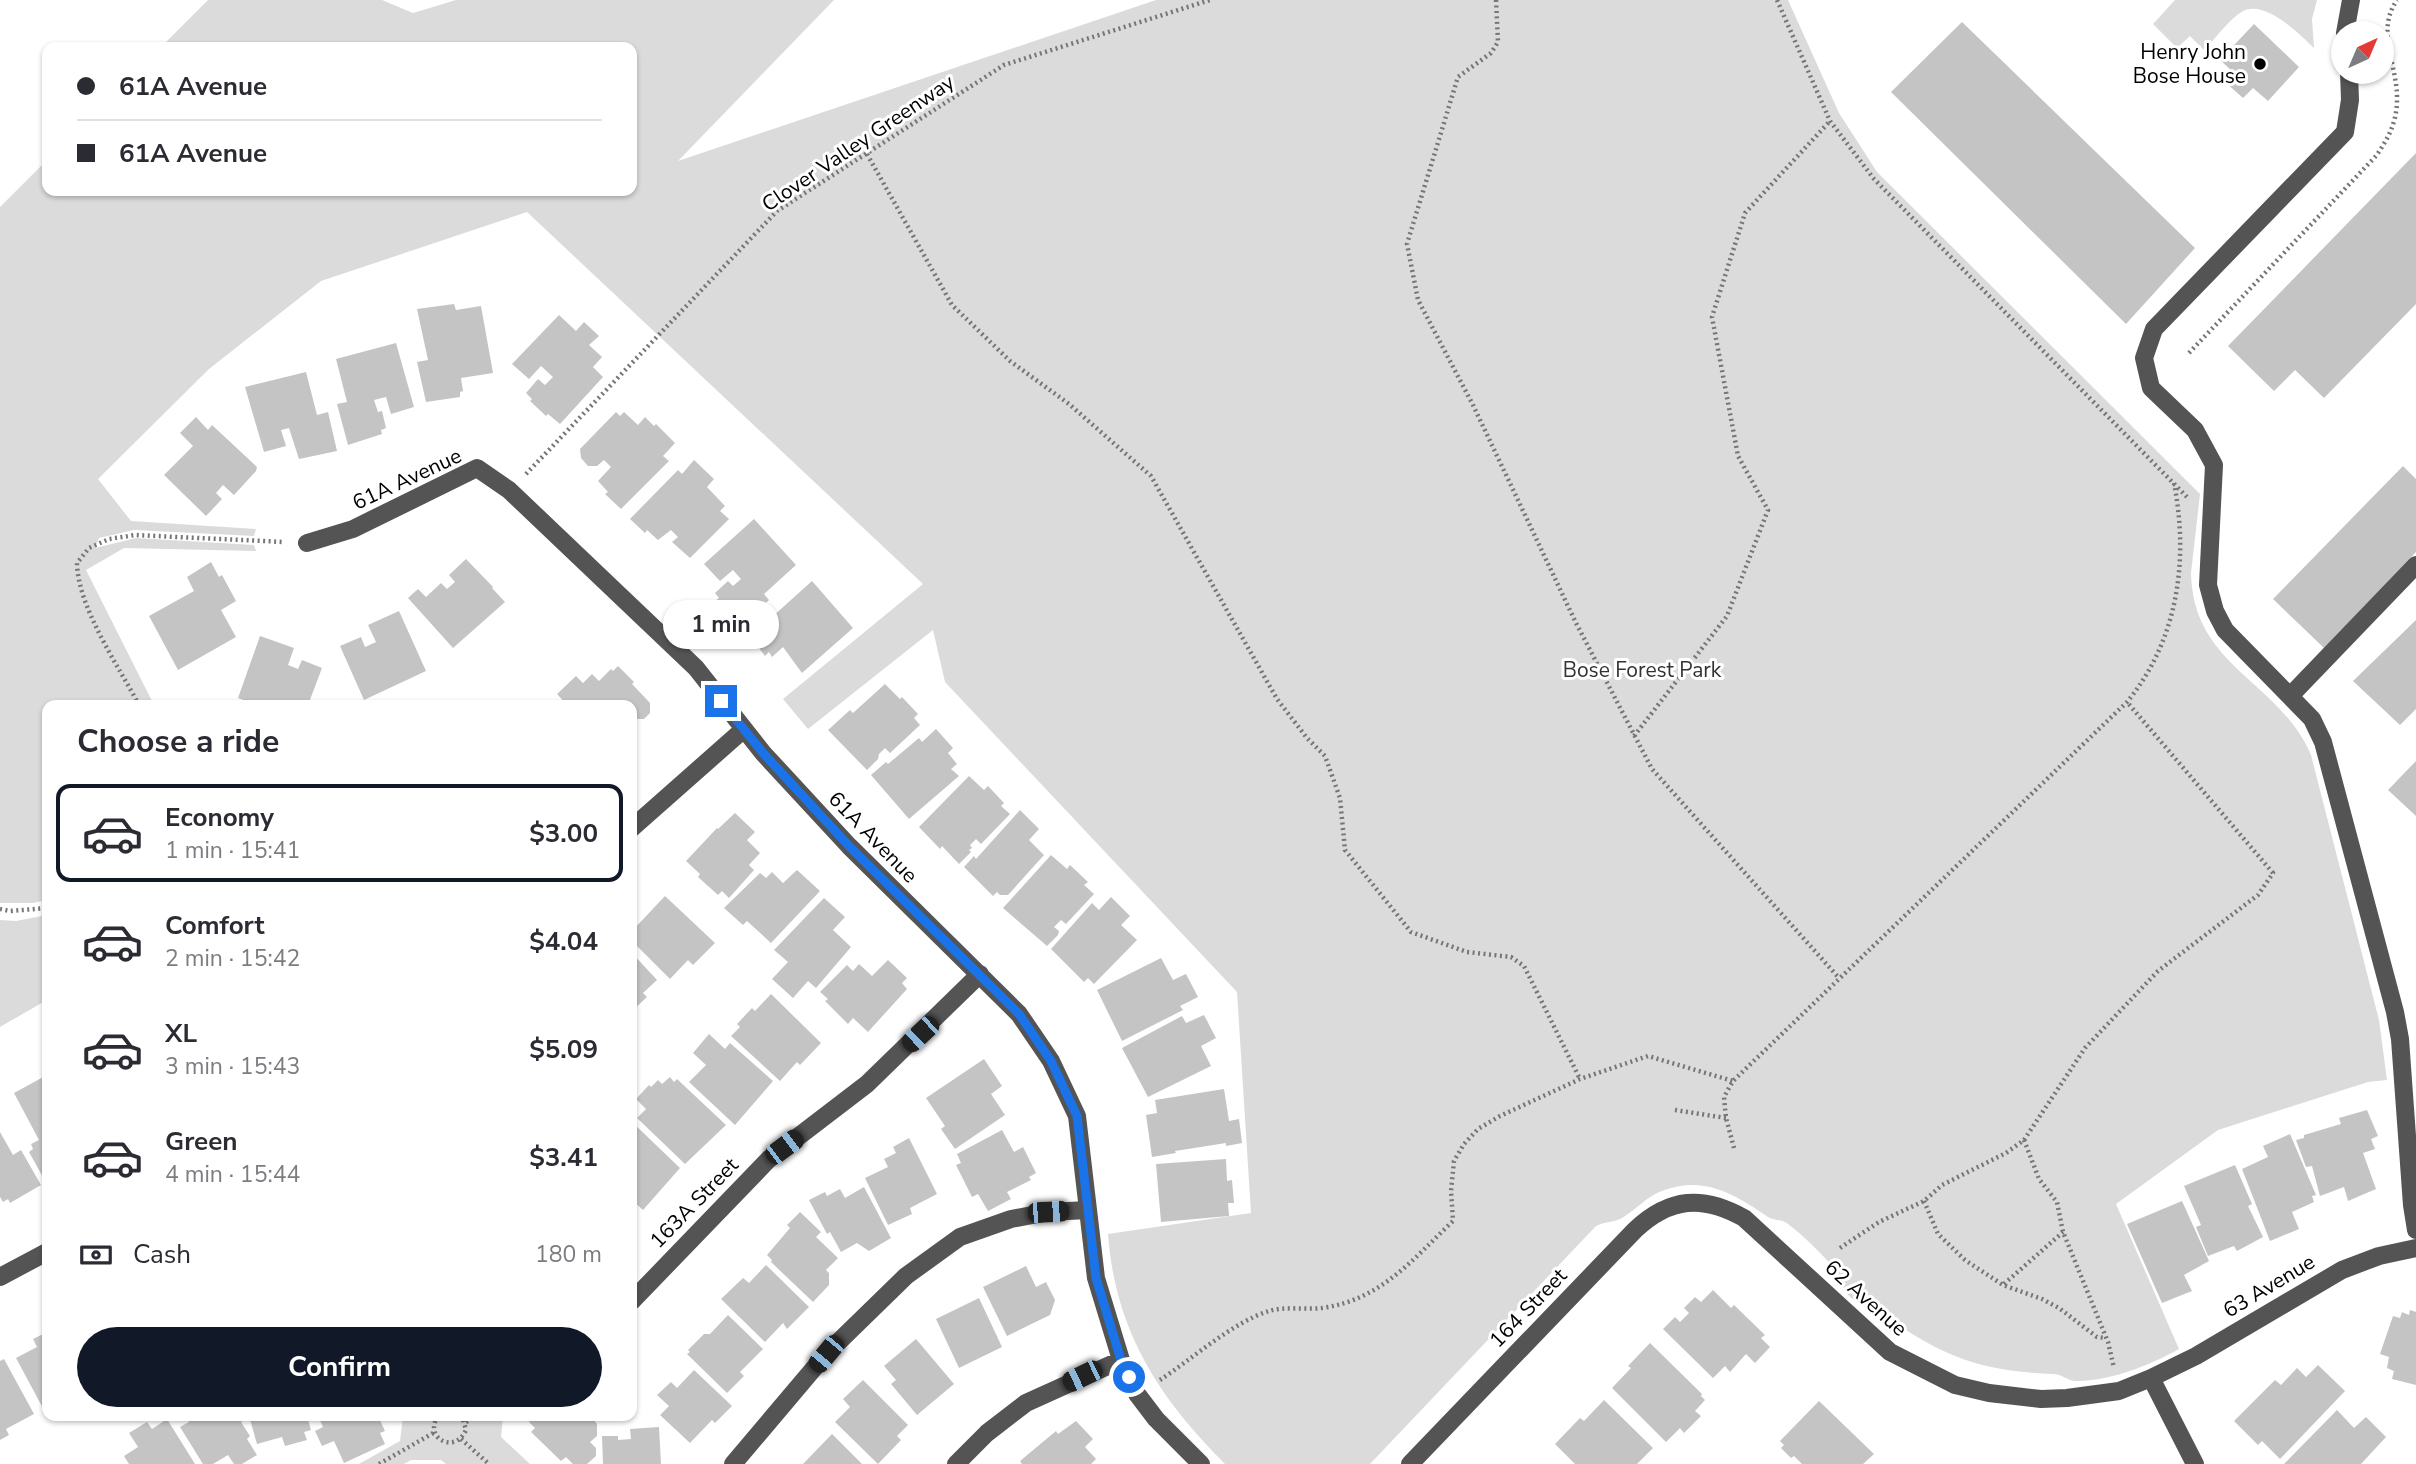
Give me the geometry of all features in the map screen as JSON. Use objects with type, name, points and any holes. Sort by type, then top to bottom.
[{"type":"street","points":[[2347,21],[2351,0]]},
{"type":"street","points":[[2349,84],[2350,100],[2344,132],[2154,329],[2144,358],[2151,388],[2195,430],[2214,465],[2208,585],[2215,611],[2225,630],[2312,719],[2331,766],[2392,999],[2408,1039],[2412,1205],[2416,1230]]},
{"type":"street","name":"61A Avenue","points":[[307,543],[354,529],[477,468],[509,490],[687,659],[763,753],[849,846],[1019,1014],[1051,1061],[1077,1116],[1096,1278],[1121,1360],[1137,1394],[1156,1419],[1201,1464]]},
{"type":"street","points":[[2291,695],[2416,565]]},
{"type":"street","points":[[637,824],[744,729]]},
{"type":"street","name":"163A Street","points":[[637,1296],[769,1158],[867,1083],[980,974]]},
{"type":"street","name":"62 Avenue","points":[[1690,1202],[1707,1202],[1744,1218],[1890,1352],[1955,1385],[1989,1393],[2041,1399],[2119,1391],[2151,1378]]},
{"type":"street","name":"164 Street","points":[[1410,1464],[1641,1224],[1674,1204],[1690,1202]]},
{"type":"street","points":[[733,1464],[826,1354],[906,1276],[960,1237],[1011,1219],[1048,1212],[1088,1210]]},
{"type":"street","name":"63 Avenue","points":[[2151,1378],[2196,1356],[2342,1270],[2379,1256],[2416,1248]]},
{"type":"street","points":[[0,1278],[42,1255]]},
{"type":"street","points":[[956,1464],[987,1433],[1026,1403],[1121,1360]]},
{"type":"street","points":[[2151,1378],[2195,1464]]},
{"type":"path","name":"Clover Valley Greenway","points":[[529,472],[777,211],[1004,65],[1210,0]]},
{"type":"path","points":[[1496,0],[1498,41],[1492,53],[1458,76],[1407,244],[1418,300],[1473,405],[1576,624],[1652,769],[1839,978]]},
{"type":"path","points":[[1777,0],[1830,121],[1874,179],[2212,522]]},
{"type":"path","points":[[1634,736],[1727,616],[1768,510],[1738,456],[1712,317],[1745,213],[1830,121]]},
{"type":"path","points":[[867,153],[952,305],[1010,361],[1069,404],[1151,476],[1277,699],[1307,738],[1325,756],[1340,798],[1345,850],[1411,932],[1467,952],[1511,957],[1524,966],[1580,1079]]},
{"type":"path","points":[[1734,1148],[1724,1097],[1733,1081],[2127,702],[2144,682],[2158,657],[2170,625],[2180,555],[2180,516],[2174,483]]},
{"type":"path","points":[[136,700],[88,608],[78,582],[77,563],[89,548],[108,539],[135,535],[307,543]]},
{"type":"path","points":[[1840,1248],[1879,1222],[1924,1201],[1942,1185],[2006,1153],[2024,1140],[2085,1048],[2158,971],[2258,895],[2273,873],[2127,702]]},
{"type":"path","points":[[0,909],[10,911],[42,908]]},
{"type":"path","points":[[1160,1380],[1237,1326],[1270,1310],[1322,1308],[1356,1301],[1389,1282],[1453,1221],[1451,1191],[1454,1161],[1464,1144],[1478,1129],[1500,1116],[1580,1079],[1648,1056],[1733,1081]]},
{"type":"path","points":[[1675,1110],[1726,1118]]},
{"type":"path","points":[[2024,1140],[2039,1180],[2057,1202],[2063,1231],[2106,1338],[2114,1368]]},
{"type":"path","points":[[1924,1201],[1938,1234],[1965,1260],[2003,1285],[2059,1308],[2098,1337],[2106,1338]]},
{"type":"path","points":[[2003,1285],[2063,1231]]},
{"type":"path","points":[[436,1421],[435,1432],[438,1437],[452,1443],[461,1438],[466,1430],[466,1422]]},
{"type":"path","points":[[379,1464],[435,1432]]},
{"type":"path","points":[[461,1438],[489,1464]]},
{"type":"green space","name":"Bose Forest Park","points":[[208,0],[382,0],[413,13],[456,0],[834,0],[678,161],[1156,0],[1788,0],[1839,113],[1877,172],[2200,494],[2191,573],[2195,605],[2206,631],[2221,652],[2279,708],[2297,730],[2311,755],[2379,1020],[2387,1080],[2368,1082],[2218,1130],[2116,1204],[2179,1349],[2130,1371],[2104,1378],[2074,1381],[2057,1374],[2002,1369],[1959,1358],[1920,1339],[1877,1310],[1849,1296],[1834,1268],[1786,1222],[1768,1217],[1728,1193],[1701,1185],[1686,1185],[1655,1194],[1622,1218],[1596,1226],[1370,1464],[1225,1464],[1179,1413],[1144,1360],[1120,1301],[1112,1269],[1108,1234],[1251,1213],[1237,992],[945,682],[933,630],[808,729],[783,699],[923,584],[527,212],[321,281],[209,369],[98,479],[131,521],[256,529],[254,536],[134,530],[99,538],[95,548],[136,538],[254,545],[256,551],[124,548],[86,570],[151,700],[42,700],[42,901],[0,903],[0,207],[42,165],[42,196],[637,196],[637,42],[166,42]]},
{"type":"green space","points":[[2175,0],[2317,0],[2312,19],[2314,48],[2282,20],[2262,10],[2252,9],[2243,11],[2233,19],[2204,50],[2190,36],[2177,48],[2153,24]]},
{"type":"green space","points":[[42,916],[42,1003],[0,1027],[0,920],[16,921]]},
{"type":"green space","points":[[402,1421],[503,1421],[501,1437],[530,1464],[446,1464],[441,1460],[411,1460],[404,1464],[359,1464],[400,1441]]},
{"type":"building","points":[[1962,22],[2195,248],[2126,324],[1891,92]]},
{"type":"building","name":"Henry John Bose House","points":[[2254,24],[2299,67],[2268,101],[2253,88],[2243,98],[2224,81],[2233,72],[2220,60]]},
{"type":"building","points":[[2416,153],[2416,304],[2324,398],[2295,370],[2274,391],[2228,346]]},
{"type":"building","points":[[454,304],[456,310],[481,306],[493,373],[461,378],[463,391],[460,392],[460,397],[426,402],[417,362],[428,360],[417,309]]},
{"type":"building","points":[[559,315],[576,331],[584,322],[599,336],[589,345],[602,357],[593,367],[603,377],[560,424],[548,414],[546,416],[530,401],[532,399],[526,393],[538,379],[545,385],[553,377],[541,366],[529,379],[512,364]]},
{"type":"building","points":[[396,343],[414,407],[391,414],[386,397],[374,400],[378,412],[382,411],[386,428],[381,430],[382,434],[348,445],[337,404],[347,402],[336,359]]},
{"type":"building","points":[[306,372],[317,415],[328,412],[337,451],[299,459],[289,428],[281,430],[286,446],[264,452],[245,387]]},
{"type":"building","points":[[616,412],[620,416],[624,412],[638,425],[645,417],[675,443],[663,456],[669,461],[621,509],[605,494],[608,492],[598,481],[611,467],[604,460],[597,466],[588,466],[581,458],[580,449]]},
{"type":"building","points":[[196,417],[208,430],[212,425],[257,467],[234,495],[223,485],[216,493],[222,499],[206,516],[164,475],[193,446],[180,433]]},
{"type":"building","points":[[694,460],[714,479],[707,487],[725,506],[720,511],[729,519],[690,558],[672,542],[678,537],[671,530],[658,540],[647,530],[645,533],[630,519],[678,470],[682,474]]},
{"type":"building","points":[[2403,466],[2416,479],[2416,552],[2324,648],[2273,599]]},
{"type":"building","points":[[754,519],[796,565],[764,594],[769,600],[739,628],[715,601],[719,598],[715,593],[728,581],[733,586],[741,579],[733,570],[720,581],[704,564]]},
{"type":"building","points":[[466,559],[505,602],[453,648],[408,598],[418,589],[426,597],[441,583],[447,589],[455,582],[449,575]]},
{"type":"building","points":[[211,562],[219,577],[222,575],[236,601],[221,610],[236,637],[178,670],[149,616],[194,591],[187,577]]},
{"type":"building","points":[[812,581],[853,628],[802,673],[783,647],[772,657],[769,652],[765,656],[743,627],[764,608],[772,617]]},
{"type":"building","points":[[399,611],[426,671],[364,700],[340,646],[361,637],[365,647],[376,642],[368,625]]},
{"type":"building","points":[[2416,620],[2416,709],[2400,725],[2353,681]]},
{"type":"building","points":[[260,636],[294,648],[288,665],[298,669],[302,660],[322,668],[310,700],[238,698]]},
{"type":"building","points":[[618,666],[650,703],[650,713],[644,719],[637,719],[637,700],[562,700],[557,694],[576,676],[583,683],[592,674],[599,681],[611,669],[613,671]]},
{"type":"building","points":[[885,684],[918,714],[914,718],[920,725],[890,753],[885,748],[867,770],[828,730],[850,710],[853,713]]},
{"type":"building","points":[[936,729],[953,748],[948,753],[957,764],[951,769],[959,776],[909,819],[871,775],[919,738],[922,742]]},
{"type":"building","points":[[2416,761],[2416,816],[2388,790]]},
{"type":"building","points":[[969,776],[984,790],[988,786],[1004,803],[1001,806],[1010,814],[981,844],[976,839],[970,845],[971,852],[959,864],[919,827]]},
{"type":"building","points":[[1020,810],[1039,829],[1029,840],[1044,855],[1008,895],[1000,895],[997,892],[993,896],[964,867],[974,856],[976,859]]},
{"type":"building","points":[[735,813],[755,832],[747,840],[760,853],[749,865],[754,870],[729,898],[722,891],[718,895],[698,877],[700,874],[686,861]]},
{"type":"building","points":[[1051,855],[1067,869],[1070,865],[1088,882],[1084,885],[1094,894],[1066,924],[1061,920],[1054,927],[1059,931],[1058,935],[1047,946],[1003,908]]},
{"type":"building","points":[[797,870],[820,891],[771,943],[747,921],[743,925],[724,908],[760,873],[766,878],[772,872],[783,883]]},
{"type":"building","points":[[665,896],[715,943],[693,965],[688,960],[670,979],[637,946],[637,926]]},
{"type":"building","points":[[1111,897],[1130,916],[1121,925],[1137,940],[1094,984],[1088,978],[1084,982],[1051,949],[1092,903],[1099,910]]},
{"type":"building","points":[[824,898],[845,917],[833,930],[851,947],[816,988],[808,981],[793,998],[772,979],[788,962],[774,950]]},
{"type":"building","points":[[637,958],[657,980],[643,993],[647,997],[637,1006]]},
{"type":"building","points":[[1161,958],[1173,980],[1186,974],[1198,997],[1180,1006],[1183,1010],[1122,1041],[1097,990]]},
{"type":"building","points":[[888,960],[907,978],[902,983],[907,989],[868,1032],[853,1018],[848,1024],[825,1001],[828,999],[820,992],[847,965],[853,971],[859,964],[872,976]]},
{"type":"building","points":[[771,994],[821,1043],[800,1065],[797,1062],[780,1081],[731,1036],[740,1027],[737,1024],[752,1008],[755,1011]]},
{"type":"building","points":[[1204,1015],[1216,1038],[1201,1046],[1211,1066],[1148,1097],[1122,1048],[1182,1016],[1186,1023]]},
{"type":"building","points":[[709,1034],[725,1049],[730,1043],[773,1081],[735,1125],[689,1082],[706,1065],[693,1053]]},
{"type":"building","points":[[984,1059],[1002,1086],[991,1094],[1005,1115],[955,1149],[941,1129],[945,1126],[926,1098]]},
{"type":"building","points":[[670,1077],[674,1082],[677,1079],[726,1125],[685,1164],[637,1118],[646,1109],[637,1098],[649,1085],[651,1087],[658,1080],[662,1084]]},
{"type":"building","points":[[42,1078],[42,1176],[29,1152],[33,1149],[31,1144],[39,1140],[14,1093]]},
{"type":"building","points":[[1224,1089],[1229,1121],[1239,1119],[1242,1143],[1226,1146],[1226,1143],[1152,1157],[1146,1115],[1157,1113],[1155,1100]]},
{"type":"building","points":[[2367,1110],[2378,1136],[2371,1139],[2375,1149],[2363,1153],[2376,1189],[2348,1201],[2344,1187],[2320,1196],[2312,1166],[2306,1167],[2296,1140],[2341,1124],[2339,1118]]},
{"type":"building","points":[[637,1127],[680,1168],[643,1210],[637,1205]]},
{"type":"building","points":[[1002,1130],[1014,1152],[1023,1147],[1036,1173],[1029,1177],[1031,1180],[1007,1192],[1011,1199],[988,1211],[978,1194],[972,1197],[956,1165],[961,1163],[957,1154]]},
{"type":"building","points":[[0,1132],[13,1155],[21,1150],[41,1185],[10,1203],[8,1199],[3,1202],[0,1197]]},
{"type":"building","points":[[2290,1134],[2316,1195],[2312,1196],[2314,1202],[2292,1212],[2299,1229],[2270,1241],[2242,1169],[2268,1157],[2263,1146]]},
{"type":"building","points":[[909,1138],[937,1194],[910,1208],[912,1214],[888,1225],[865,1178],[888,1167],[884,1159],[896,1153],[893,1147]]},
{"type":"building","points":[[1226,1159],[1227,1181],[1232,1180],[1234,1203],[1228,1203],[1229,1216],[1161,1222],[1156,1164]]},
{"type":"building","points":[[2235,1165],[2252,1204],[2248,1206],[2263,1237],[2237,1251],[2234,1246],[2208,1256],[2196,1227],[2201,1225],[2184,1186]]},
{"type":"building","points":[[864,1187],[891,1238],[869,1251],[857,1243],[841,1252],[830,1232],[827,1234],[809,1200],[825,1192],[827,1196],[840,1189],[845,1198]]},
{"type":"building","points":[[2182,1201],[2209,1261],[2184,1275],[2192,1291],[2162,1303],[2127,1224]]},
{"type":"building","points":[[800,1212],[821,1232],[816,1237],[838,1258],[826,1270],[829,1273],[829,1285],[813,1302],[767,1255],[790,1228],[787,1225]]},
{"type":"building","points":[[766,1265],[809,1307],[787,1329],[783,1323],[765,1342],[721,1299],[743,1278],[749,1283]]},
{"type":"building","points":[[1026,1266],[1036,1287],[1046,1282],[1055,1300],[1050,1315],[1007,1336],[983,1287]]},
{"type":"building","points":[[1713,1290],[1731,1308],[1734,1305],[1765,1335],[1761,1338],[1770,1347],[1755,1363],[1746,1354],[1730,1372],[1725,1366],[1713,1378],[1663,1329],[1675,1317],[1680,1322],[1689,1313],[1684,1308],[1695,1297],[1701,1302]]},
{"type":"building","points":[[979,1298],[1002,1347],[959,1368],[936,1319]]},
{"type":"building","points":[[2410,1310],[2416,1312],[2416,1385],[2392,1379],[2394,1371],[2387,1368],[2389,1357],[2380,1354],[2393,1316],[2400,1318],[2402,1312],[2409,1315]]},
{"type":"building","points":[[728,1315],[763,1349],[740,1372],[744,1376],[727,1393],[687,1354],[704,1334],[710,1334]]},
{"type":"building","points":[[42,1334],[42,1406],[16,1358],[37,1347],[33,1339]]},
{"type":"building","points":[[916,1339],[954,1384],[917,1415],[891,1384],[896,1380],[884,1366]]},
{"type":"building","points":[[1650,1343],[1705,1400],[1695,1411],[1701,1416],[1684,1433],[1680,1428],[1666,1442],[1612,1388]]},
{"type":"building","points":[[4,1359],[34,1414],[6,1429],[9,1435],[0,1440],[0,1361]]},
{"type":"building","points":[[2318,1365],[2345,1391],[2280,1459],[2262,1441],[2258,1445],[2234,1421],[2275,1380],[2281,1385],[2297,1368],[2306,1377]]},
{"type":"building","points":[[694,1370],[732,1406],[715,1423],[712,1420],[690,1443],[660,1415],[669,1406],[657,1395],[671,1382],[677,1388]]},
{"type":"building","points":[[863,1380],[908,1425],[897,1436],[901,1440],[878,1464],[835,1422],[850,1407],[843,1399]]},
{"type":"building","points":[[1604,1400],[1653,1448],[1637,1464],[1575,1464],[1555,1444],[1580,1418],[1584,1421]]},
{"type":"building","points":[[1819,1401],[1874,1454],[1863,1464],[1802,1464],[1781,1448],[1784,1445],[1780,1441]]},
{"type":"building","points":[[2337,1410],[2354,1428],[2366,1417],[2386,1437],[2361,1464],[2284,1464]]},
{"type":"building","points":[[168,1421],[195,1464],[129,1464],[124,1456],[138,1447],[129,1433],[147,1422],[152,1429]]},
{"type":"building","points":[[242,1421],[250,1436],[247,1439],[257,1455],[242,1464],[234,1464],[228,1455],[213,1464],[203,1464],[180,1427],[189,1422]]},
{"type":"building","points":[[250,1421],[308,1421],[311,1430],[304,1432],[307,1440],[285,1446],[282,1437],[257,1444]]},
{"type":"building","points":[[320,1421],[380,1421],[385,1431],[380,1433],[385,1444],[344,1463],[334,1441],[322,1446],[315,1431],[323,1427]]},
{"type":"building","points":[[595,1421],[597,1436],[590,1442],[596,1448],[596,1456],[587,1464],[573,1464],[566,1457],[561,1461],[531,1432],[535,1428],[529,1422]]},
{"type":"building","points":[[1076,1421],[1093,1439],[1085,1447],[1096,1459],[1091,1464],[1022,1464],[1020,1461],[1056,1431],[1058,1434]]},
{"type":"building","points":[[659,1427],[661,1464],[603,1464],[602,1436],[618,1436],[618,1440],[631,1439],[630,1429]]},
{"type":"building","points":[[832,1434],[862,1464],[803,1464]]},
{"type":"place","name":"Henry John Bose House","points":[[2260,64]]},
{"type":"route","points":[[721,701],[763,753],[849,846],[1019,1014],[1051,1061],[1077,1116],[1096,1278],[1121,1360],[1129,1377]]}]
